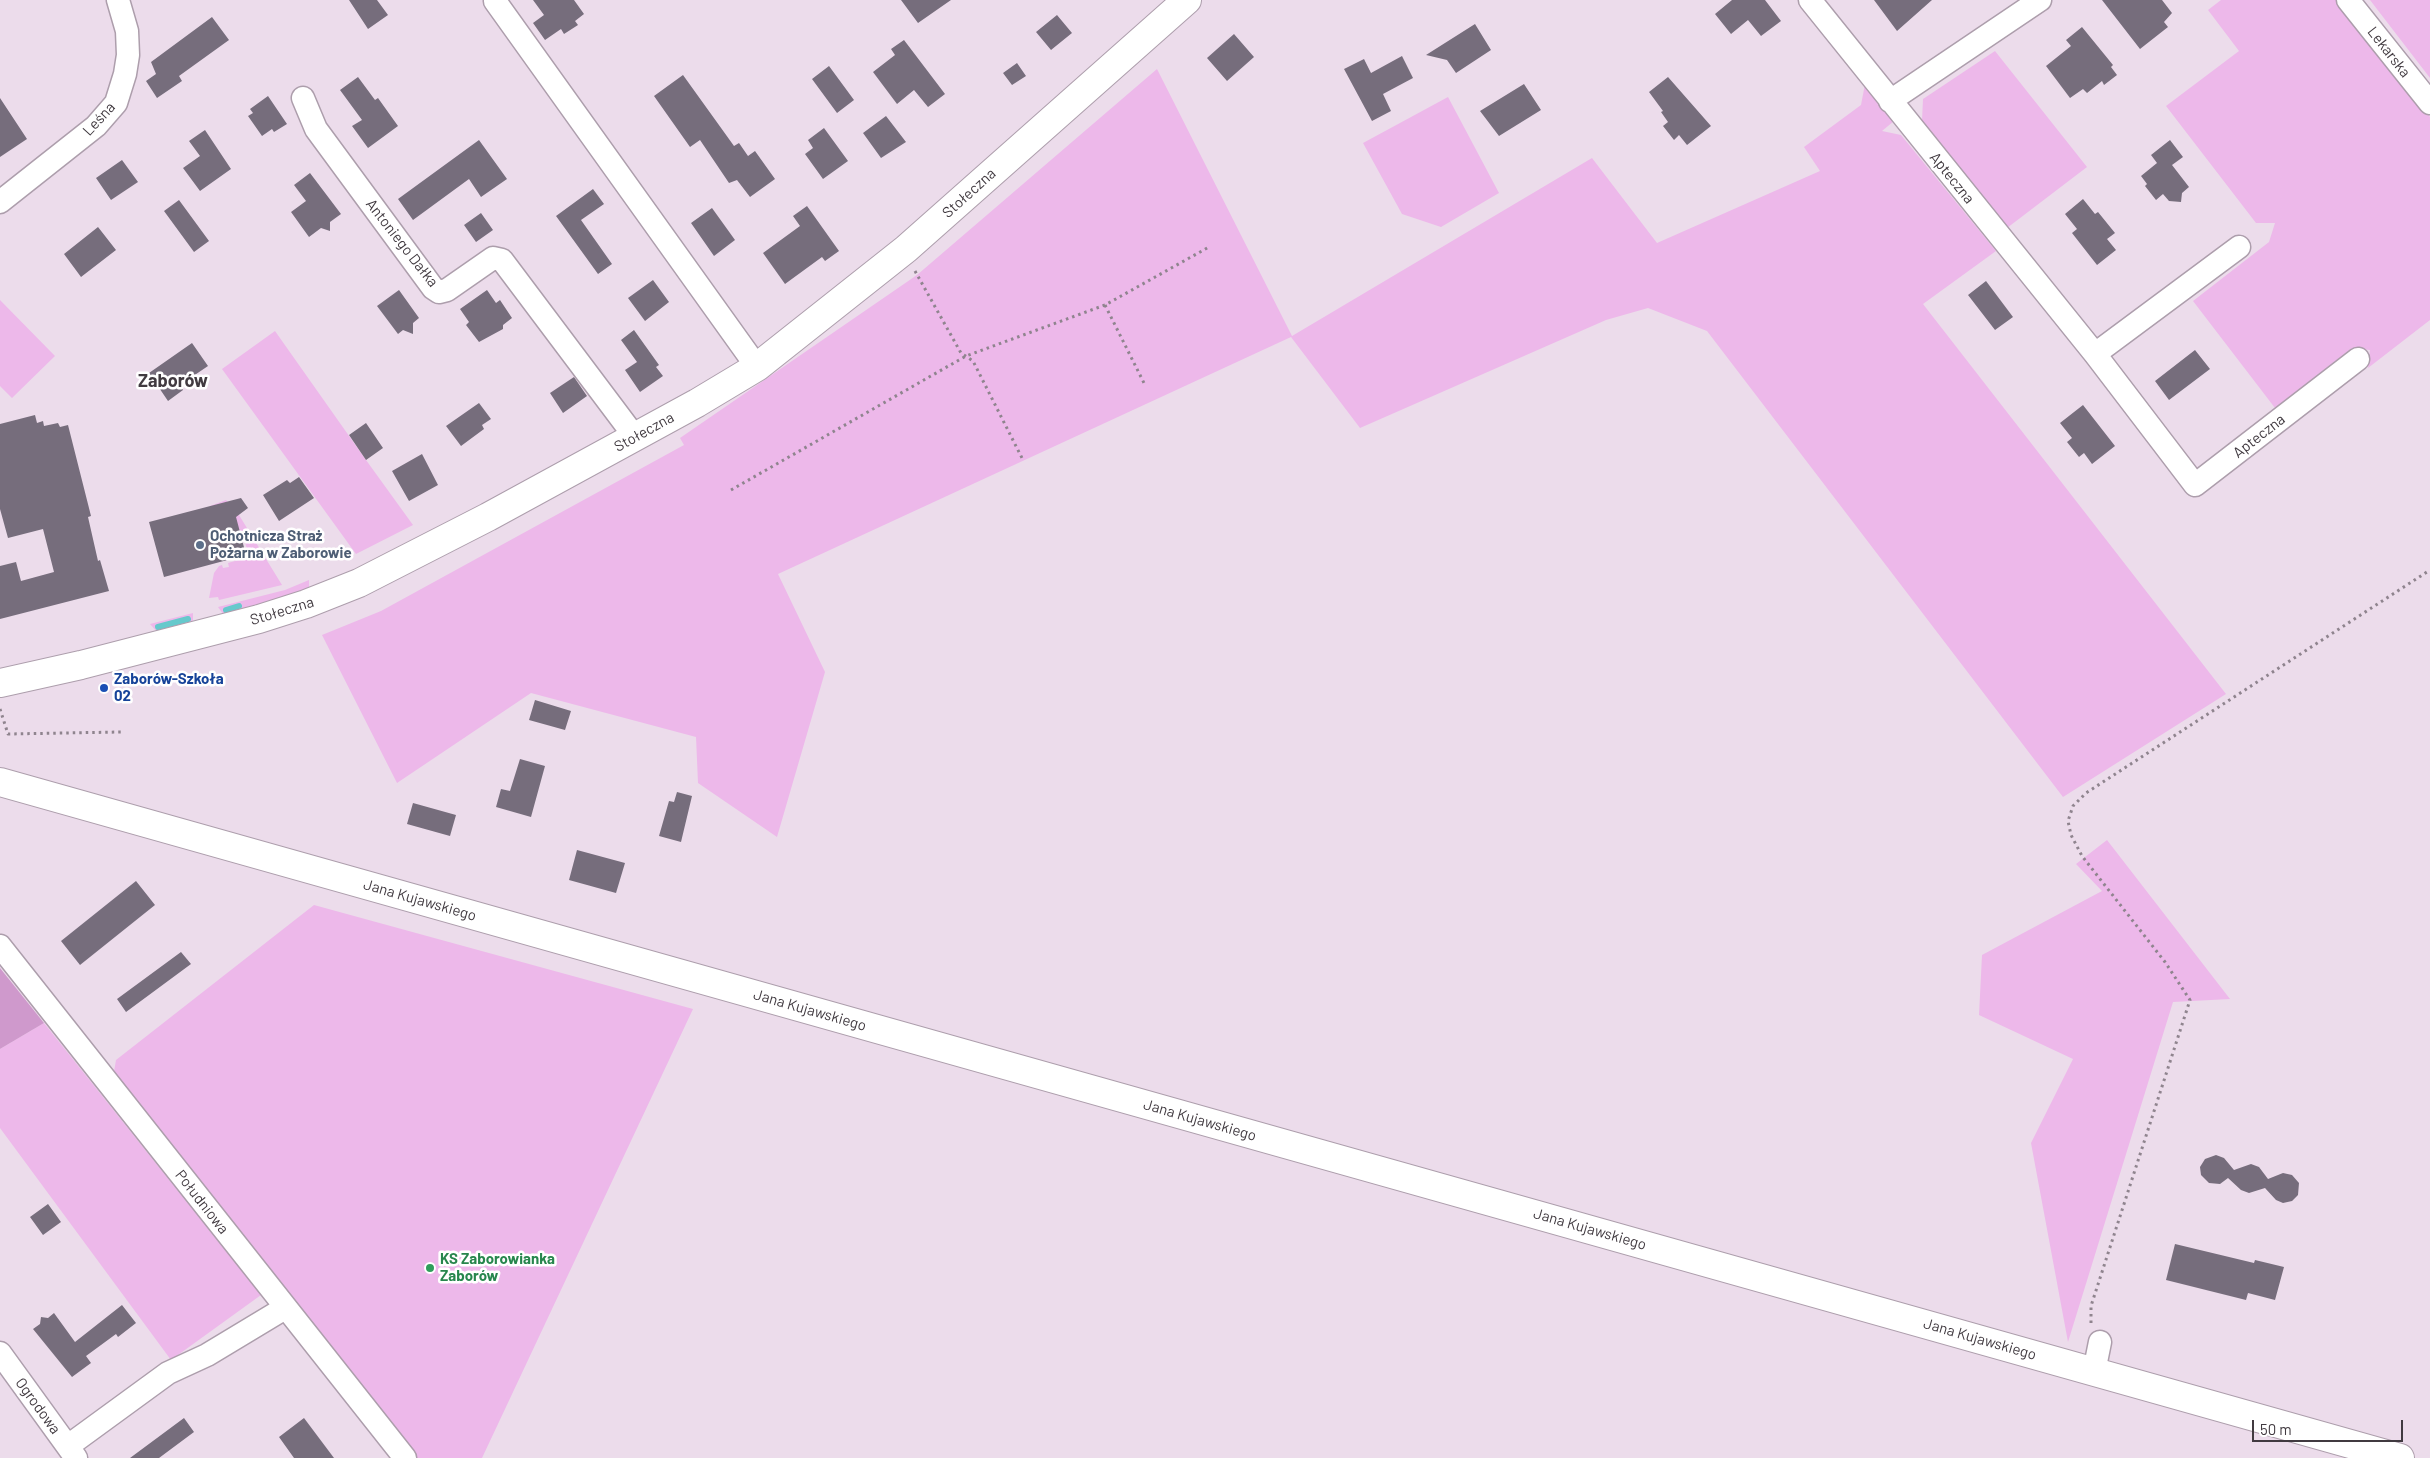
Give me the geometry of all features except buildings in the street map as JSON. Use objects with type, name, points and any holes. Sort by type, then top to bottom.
[{"type":"main road","name":"Stołeczna","points":[[0,683],[259,619],[306,604],[392,568],[635,437],[757,367],[906,248],[1187,0]]},
{"type":"main road","name":"Jana Kujawskiego","points":[[0,782],[2400,1458]]},
{"type":"street","name":"Leśna","points":[[0,202],[96,126],[116,103],[125,74],[128,55],[127,30],[118,0]]},
{"type":"street","name":"Apteczna","points":[[1810,0],[2095,354],[2195,485],[2358,359]]},
{"type":"street","name":"Lekarska","points":[[2348,0],[2430,103]]},
{"type":"street","points":[[495,1],[757,367]]},
{"type":"street","points":[[1890,101],[2026,4]]},
{"type":"street","name":"Antoniego Dałka","points":[[303,98],[316,129],[433,288],[439,292],[447,290],[493,258],[502,260],[635,437]]},
{"type":"street","points":[[2095,354],[2239,247]]},
{"type":"street","name":"Południowa","points":[[0,946],[405,1458]]},
{"type":"street","points":[[72,1452],[168,1373],[207,1355],[286,1308]]},
{"type":"street","points":[[2094,1372],[2100,1342]]},
{"type":"street","name":"Ogrodowa","points":[[0,1353],[72,1452]]},
{"type":"path","points":[[731,490],[966,356],[1105,305],[1209,247]]},
{"type":"path","points":[[914,271],[960,353],[974,362],[1023,460]]},
{"type":"path","points":[[1105,305],[1144,383]]},
{"type":"path","points":[[2100,1342],[2090,1322],[2091,1306],[2190,1000],[2165,962],[2082,856],[2071,835],[2068,821],[2072,806],[2086,793],[2430,570]]},
{"type":"path","points":[[0,709],[8,734],[121,732]]},
{"type":"shaded area","points":[[2221,0],[2341,0],[2430,117],[2430,320],[2368,368],[2370,350],[2352,348],[2275,408],[2193,301],[2269,242],[2275,223],[2256,223],[2166,106],[2239,51],[2208,10]]},
{"type":"shaded area","points":[[2370,0],[2430,0],[2430,78]]},
{"type":"shaded area","points":[[1995,51],[2087,167],[2007,228],[1922,121],[1923,99]]},
{"type":"shaded area","points":[[1157,69],[1292,336],[1592,158],[1657,243],[1820,171],[1804,147],[1861,105],[1865,84],[1894,121],[1882,131],[1901,135],[1996,251],[1923,304],[2226,694],[2063,797],[1707,331],[1648,308],[1606,320],[1360,428],[1291,337],[778,574],[825,672],[777,837],[698,783],[696,737],[531,693],[397,783],[322,635],[381,611],[684,445],[680,438],[917,275]]},
{"type":"shaded area","points":[[1448,97],[1499,193],[1441,227],[1402,214],[1363,143]]},
{"type":"shaded area","points":[[0,300],[55,356],[12,398],[0,386]]},
{"type":"shaded area","points":[[275,331],[413,525],[356,554],[222,369]]},
{"type":"shaded area","points":[[226,500],[239,515],[282,585],[219,600],[218,597],[209,598],[214,573],[219,566],[222,565],[223,568],[229,567],[228,563],[249,557],[242,531],[224,535],[216,527],[210,506]]},
{"type":"shaded area","points":[[309,580],[309,588],[306,592],[223,614],[218,607],[285,590]]},
{"type":"shaded area","points":[[193,613],[193,620],[189,626],[158,633],[150,624]]},
{"type":"shaded area","points":[[2107,840],[2230,999],[2173,1002],[2068,1342],[2031,1143],[2073,1059],[1979,1015],[1982,955],[2102,891],[2076,864]]},
{"type":"shaded area","name":"KS Zaborowianka Zaborów","points":[[314,905],[693,1009],[482,1458],[415,1458],[114,1072],[116,1060]]},
{"type":"shaded area","points":[[0,968],[44,1023],[0,1049]]},
{"type":"shaded area","points":[[44,1023],[261,1295],[171,1360],[0,1128],[0,1049]]},
{"type":"waterway","points":[[226,610],[239,606]]},
{"type":"waterway","points":[[158,627],[188,619]]},
{"type":"place","name":"Ochotnicza Straż Pożarna w Zaborowie","points":[[200,545]]},
{"type":"place","name":"Zaborów-Szkoła 02","points":[[104,688]]},
{"type":"place","name":"KS Zaborowianka Zaborów","points":[[430,1268]]},
{"type":"district","name":"Zaborów","points":[[173,381]]}]
